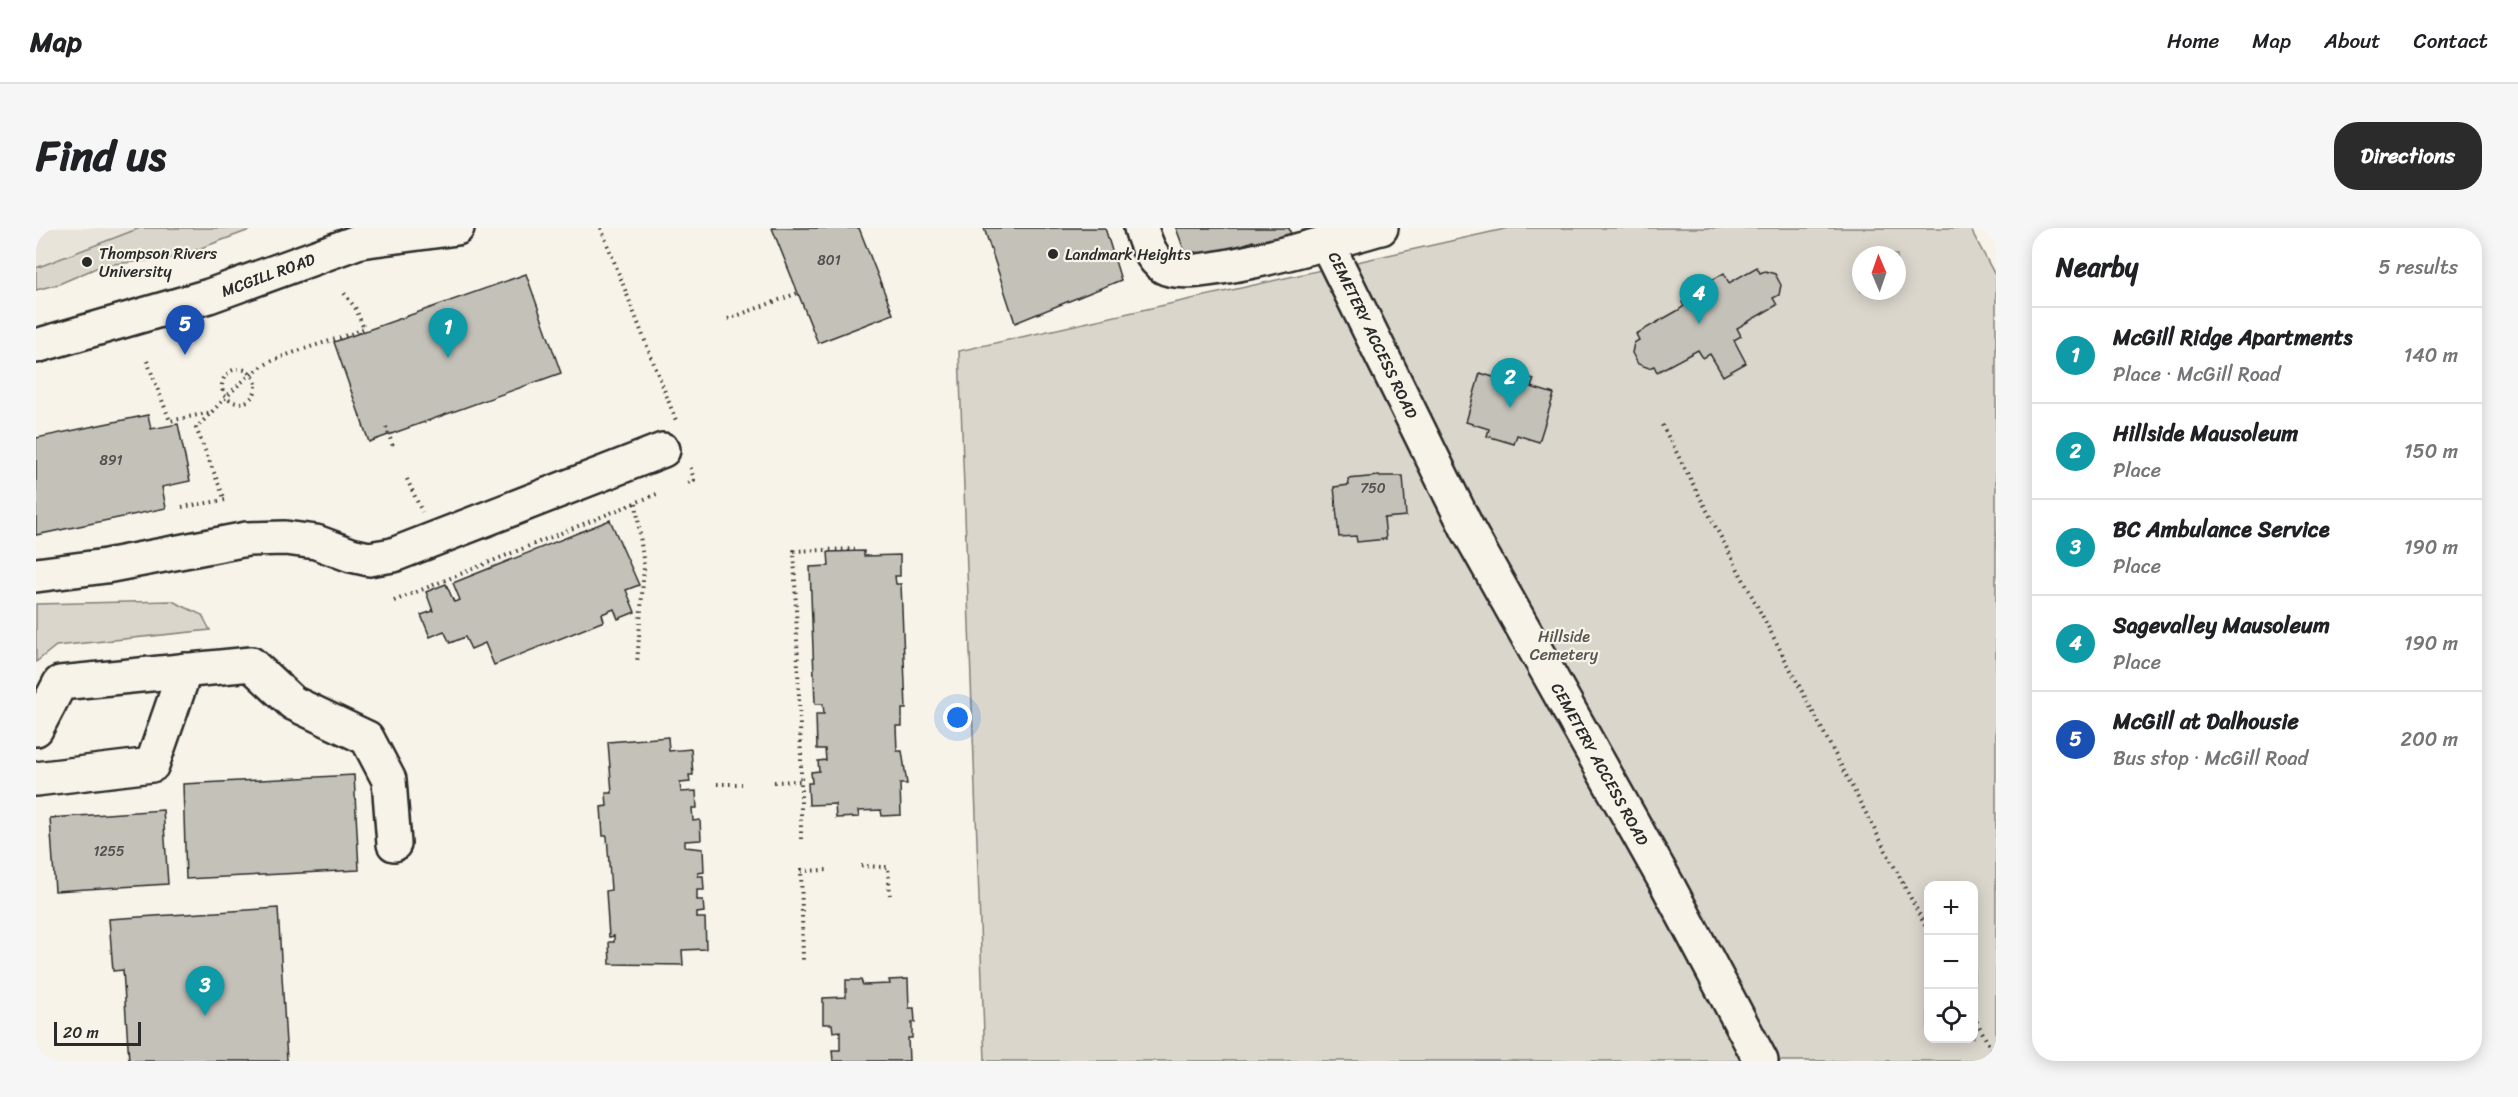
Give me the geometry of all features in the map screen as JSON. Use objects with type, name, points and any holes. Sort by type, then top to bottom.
[{"type":"main road","name":"MCGILL ROAD","points":[[36,346],[209,296],[371,235],[457,228]]},
{"type":"main road","points":[[1141,228],[1152,256],[1163,267],[1177,272],[1262,259],[1381,228]]},
{"type":"main road","name":"CEMETERY ACCESS ROAD","points":[[1326,242],[1468,530],[1668,886],[1761,1061]]},
{"type":"main road","points":[[36,575],[106,566],[247,539],[285,538],[316,542],[369,559],[393,555],[425,545],[677,446]]},
{"type":"main road","points":[[36,729],[60,683],[251,663],[293,703],[367,738],[389,780],[394,844]]},
{"type":"main road","points":[[36,779],[152,765],[185,670]]},
{"type":"path","points":[[601,228],[677,446],[694,480],[688,483]]},
{"type":"path","points":[[182,507],[225,500],[196,428],[213,411],[247,379],[272,361],[364,329],[356,309],[344,293]]},
{"type":"path","points":[[728,319],[798,293]]},
{"type":"path","points":[[147,361],[170,421],[213,411]]},
{"type":"path","points":[[241,368],[252,375],[257,388],[252,398],[242,404],[227,398],[222,386],[230,371],[241,368]]},
{"type":"path","points":[[1662,425],[1924,922]]},
{"type":"path","points":[[386,427],[394,449]]},
{"type":"path","points":[[407,479],[424,517]]},
{"type":"path","points":[[394,601],[657,495]]},
{"type":"path","points":[[636,503],[644,567],[637,664]]},
{"type":"path","points":[[801,839],[802,781],[794,551],[855,549]]},
{"type":"path","points":[[774,782],[802,781]]},
{"type":"path","points":[[717,784],[742,784]]},
{"type":"path","points":[[861,866],[888,867],[891,895]]},
{"type":"path","points":[[803,960],[801,869],[829,870]]},
{"type":"path","points":[[1978,1024],[1996,1059]]},
{"type":"shaded area","name":"Thompson Rivers University","points":[[36,228],[254,228],[174,258],[103,265],[59,284],[36,290]]},
{"type":"green space","name":"Thompson Rivers University","points":[[140,228],[255,228],[174,258],[103,265],[59,284],[36,290],[36,268]]},
{"type":"green space","name":"Hillside Cemetery","points":[[1509,228],[1970,228],[1996,277],[1996,1061],[985,1061],[959,351]]},
{"type":"green space","points":[[172,601],[202,615],[210,630],[56,646],[36,662],[36,604]]},
{"type":"building","points":[[772,228],[859,228],[893,314],[818,343]]},
{"type":"building","name":"Landmark Heights","points":[[984,228],[1105,228],[1121,280],[1015,323]]},
{"type":"building","points":[[1176,228],[1289,228],[1293,241],[1257,253],[1253,241],[1198,261],[1195,252],[1186,255]]},
{"type":"building","points":[[1757,267],[1760,273],[1765,271],[1775,274],[1781,285],[1779,295],[1773,298],[1777,305],[1737,328],[1741,336],[1734,340],[1746,363],[1723,376],[1710,354],[1703,358],[1698,350],[1657,372],[1654,366],[1649,368],[1638,364],[1632,353],[1634,343],[1639,340],[1636,334],[1677,311],[1684,306],[1682,302],[1705,289],[1707,293],[1714,289],[1710,281],[1724,273],[1729,283]]},
{"type":"building","points":[[526,274],[561,373],[369,442],[334,342]]},
{"type":"building","points":[[1506,370],[1534,379],[1531,387],[1554,394],[1539,442],[1517,435],[1514,444],[1487,436],[1489,429],[1466,422],[1480,373],[1503,380]]},
{"type":"building","points":[[148,415],[151,429],[178,424],[190,481],[162,487],[166,508],[36,535],[36,438]]},
{"type":"building","points":[[1403,476],[1406,516],[1384,518],[1386,539],[1357,542],[1356,536],[1339,537],[1334,487],[1349,485],[1348,479]]},
{"type":"building","points":[[610,520],[639,585],[626,590],[635,612],[618,619],[614,609],[602,614],[604,621],[494,665],[485,643],[471,649],[465,637],[450,643],[444,631],[430,637],[421,615],[433,611],[426,592],[446,584],[454,602],[460,600],[453,583]]},
{"type":"building","points":[[864,551],[864,556],[900,555],[900,576],[895,576],[896,584],[901,584],[906,709],[902,709],[902,726],[896,726],[897,751],[902,751],[907,784],[900,784],[901,815],[882,816],[881,810],[858,811],[859,817],[836,818],[835,804],[809,805],[808,783],[812,783],[811,772],[819,771],[818,761],[826,760],[825,749],[817,749],[816,714],[824,714],[823,704],[815,704],[810,567],[829,566],[828,552]]},
{"type":"building","points":[[668,737],[669,751],[691,749],[693,775],[689,775],[690,782],[680,783],[681,792],[696,791],[697,808],[692,808],[693,821],[700,820],[701,840],[685,841],[685,847],[703,849],[704,872],[698,873],[698,876],[703,876],[704,890],[697,890],[697,900],[703,900],[704,912],[697,913],[697,918],[705,918],[706,949],[682,950],[683,965],[610,964],[609,942],[614,942],[614,936],[609,937],[606,891],[611,890],[607,836],[603,836],[601,807],[607,806],[606,793],[612,793],[608,742]]},
{"type":"building","points":[[354,775],[359,870],[186,879],[183,784]]},
{"type":"building","points":[[163,810],[168,884],[55,891],[50,818]]},
{"type":"building","points":[[278,908],[287,1061],[129,1061],[123,970],[113,971],[109,919]]},
{"type":"building","points":[[908,979],[909,1008],[914,1008],[915,1022],[912,1022],[912,1038],[908,1038],[909,1061],[833,1061],[832,1050],[840,1050],[840,1031],[833,1032],[832,1024],[823,1024],[823,998],[846,997],[846,980],[861,980],[863,985],[890,984],[889,980]]},
{"type":"place","name":"Landmark Heights","points":[[1053,254]]},
{"type":"place","name":"Thompson Rivers University","points":[[87,262]]},
{"type":"place","name":"Sagevalley Mausoleum","points":[[1699,324]]},
{"type":"place","name":"McGill at Dalhousie","points":[[185,355]]},
{"type":"place","name":"McGill Ridge Apartments","points":[[448,358]]},
{"type":"place","name":"Hillside Mausoleum","points":[[1510,408]]},
{"type":"place","name":"BC Ambulance Service","points":[[205,1016]]}]
